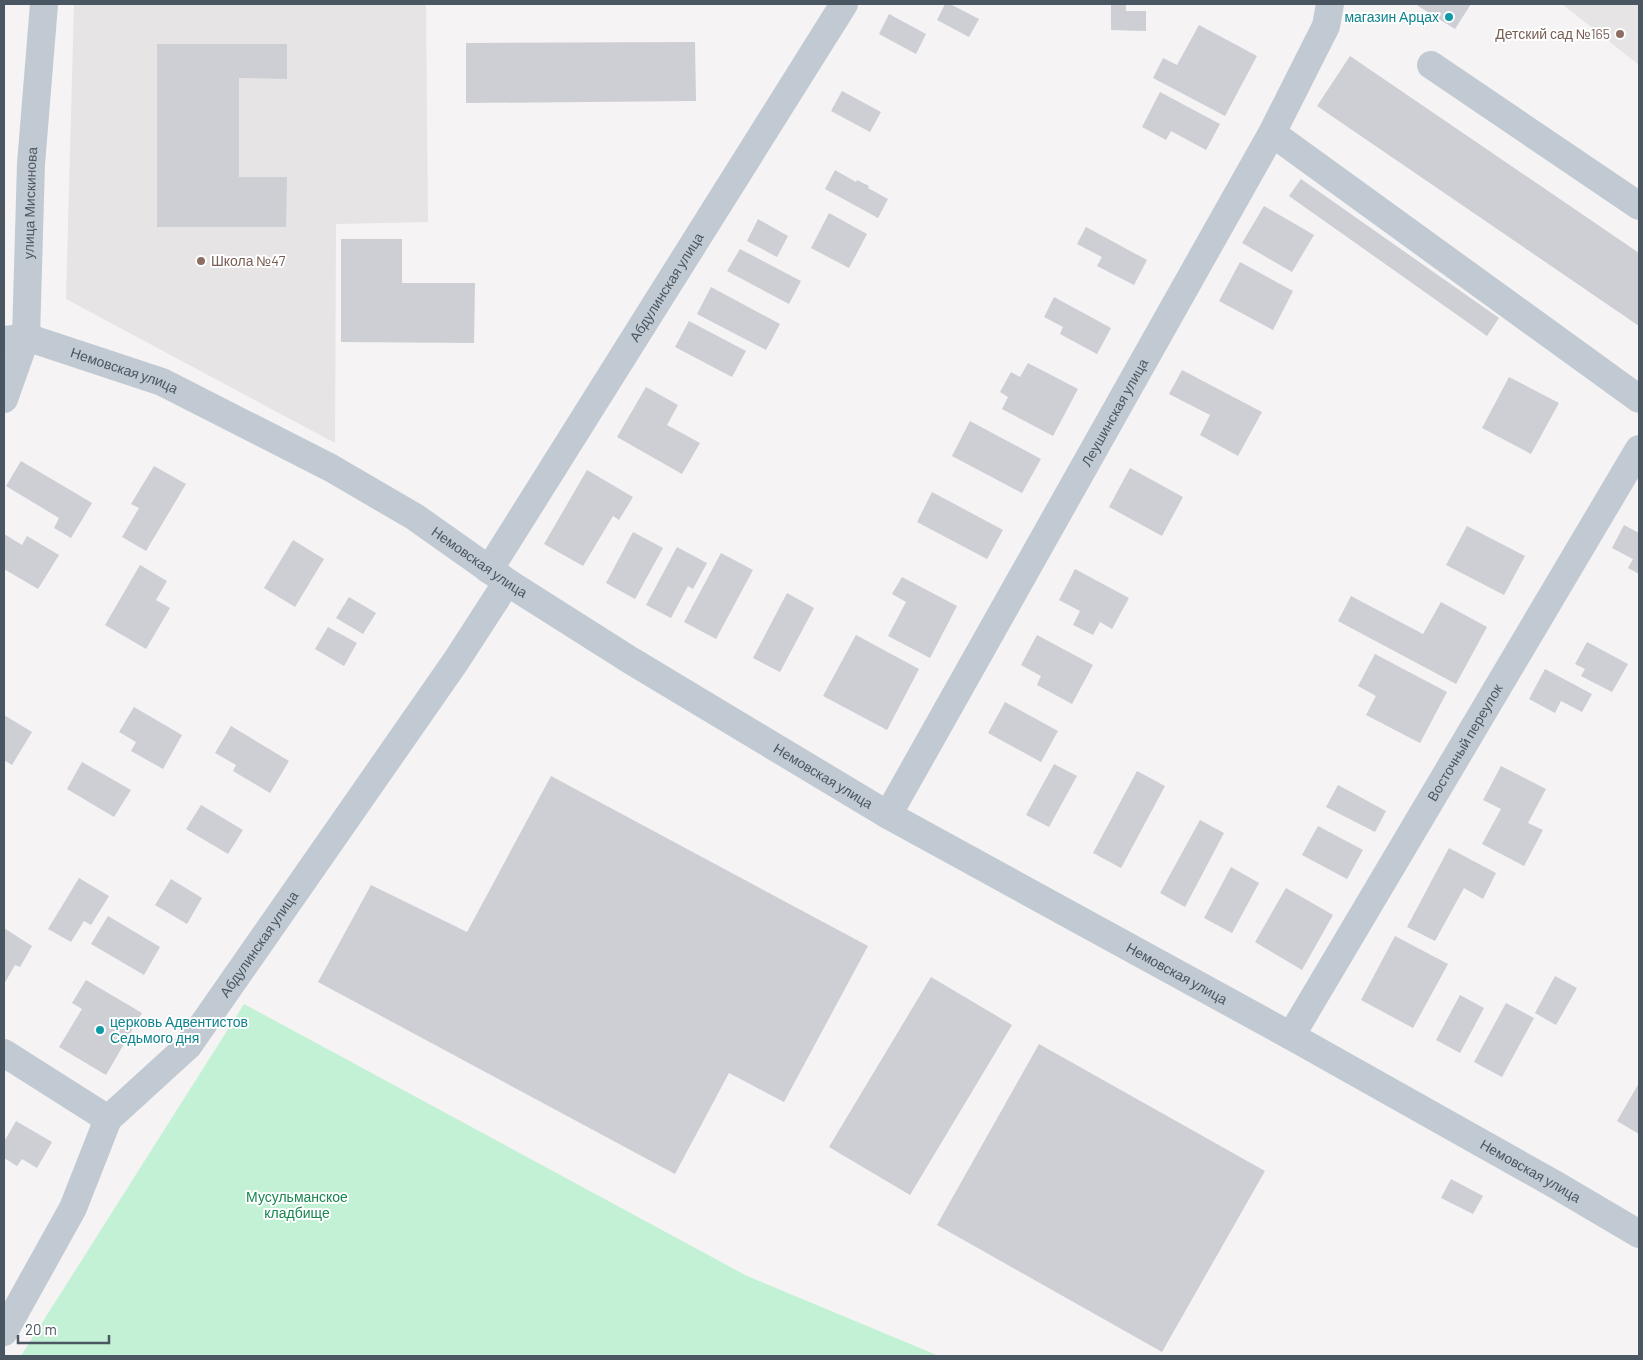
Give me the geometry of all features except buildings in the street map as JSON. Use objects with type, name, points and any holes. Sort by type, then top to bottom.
[{"type":"street","name":"улица Мискинова","points":[[4,399],[15,338],[44,4]]},
{"type":"street","name":"Абдулинская улица","points":[[4,1332],[73,1208],[108,1119],[188,1046],[456,661],[498,576],[844,4]]},
{"type":"street","name":"Леушинская улица","points":[[888,815],[1272,133],[1326,26],[1330,4]]},
{"type":"street","points":[[1432,65],[1639,206]]},
{"type":"street","points":[[1272,133],[1639,399]]},
{"type":"street","name":"Немовская улица","points":[[15,338],[162,382],[331,468],[415,517],[498,576],[630,660],[888,815],[1291,1036],[1548,1180],[1639,1234]]},
{"type":"street","name":"Восточный переулок","points":[[1291,1036],[1639,449]]},
{"type":"street","points":[[4,1053],[108,1119]]},
{"type":"shaded area","name":"Школа №47","points":[[74,4],[426,4],[428,222],[336,224],[335,443],[66,299]]},
{"type":"shaded area","name":"Детский сад №165","points":[[1562,4],[1639,4],[1639,65]]},
{"type":"green space","name":"Мусульманское кладбище","points":[[244,1004],[747,1276],[939,1356],[21,1356]]},
{"type":"place","name":"магазин Арцах","points":[[1449,17]]},
{"type":"place","name":"Детский сад №165","points":[[1620,34]]},
{"type":"place","name":"Школа №47","points":[[201,261]]},
{"type":"place","name":"церковь Адвентистов Седьмого дня","points":[[100,1030]]}]
